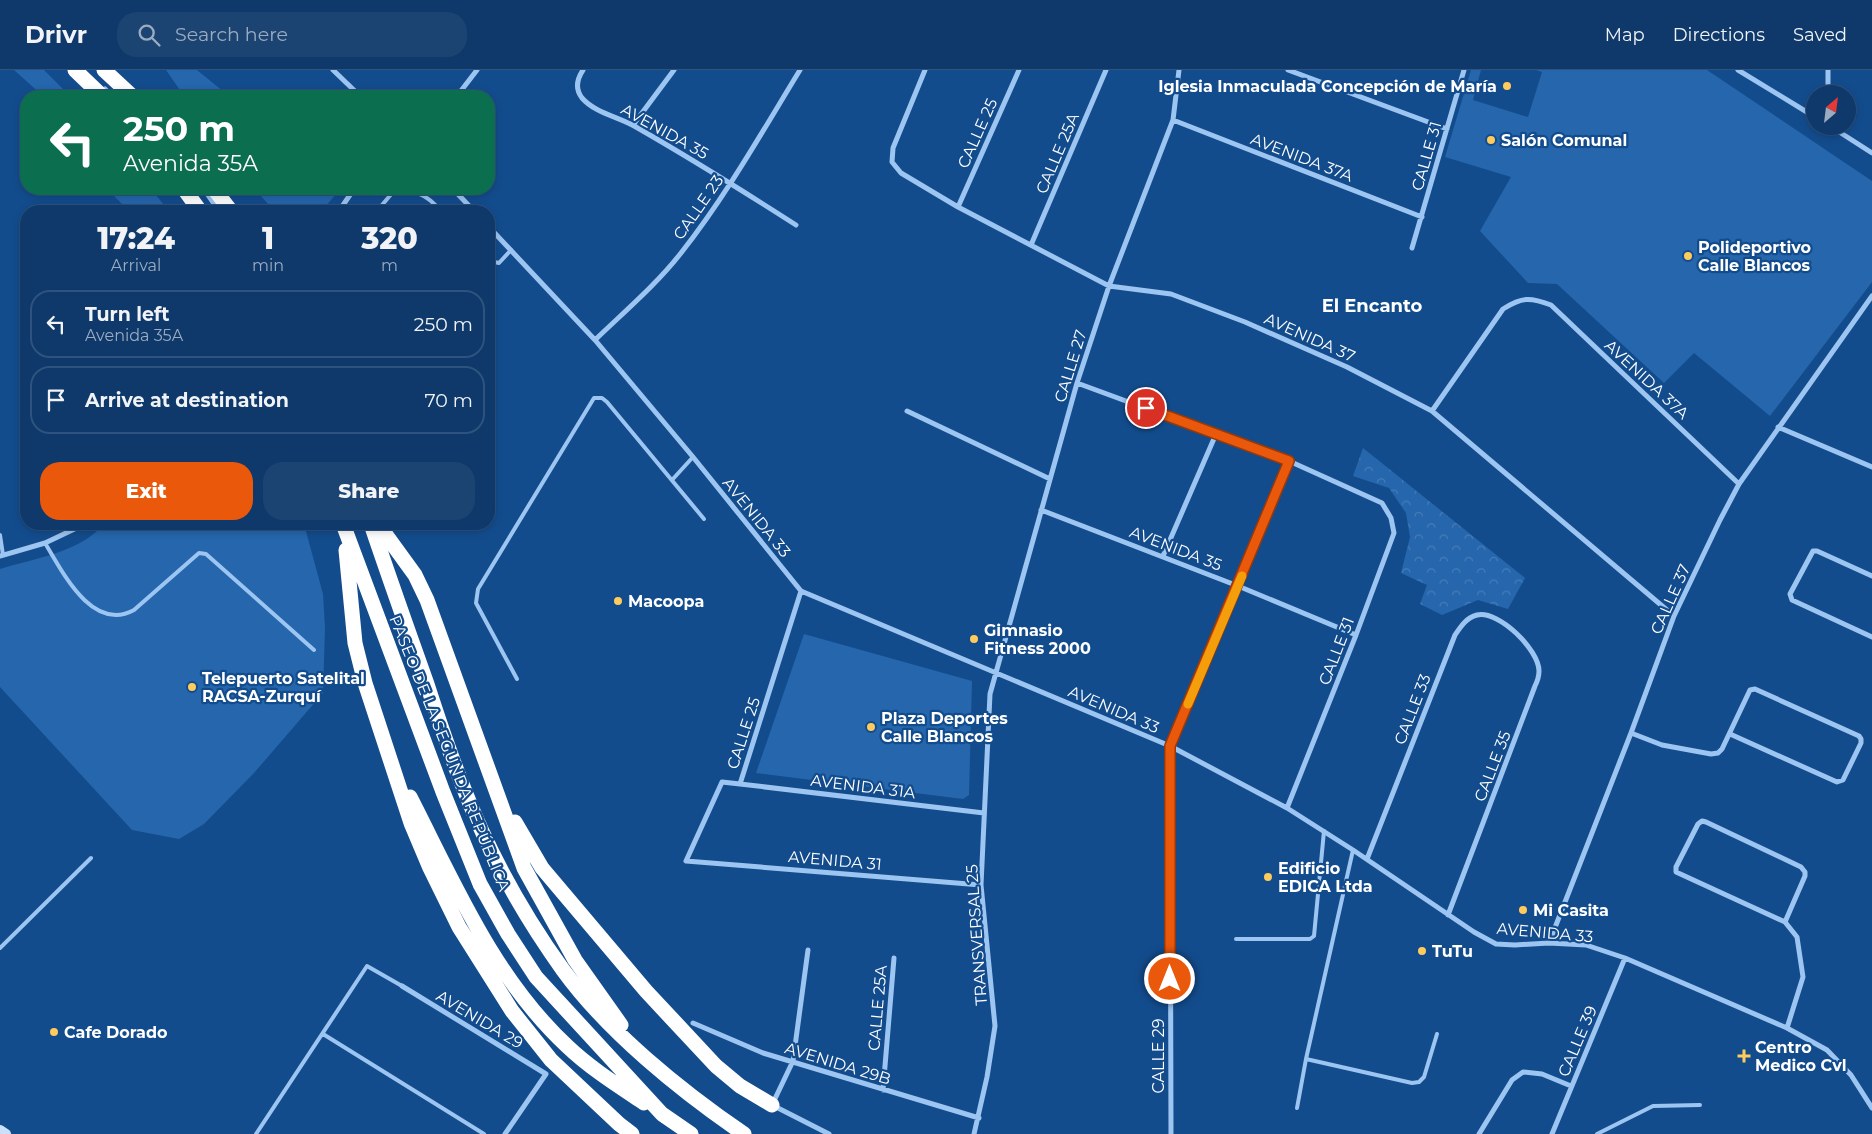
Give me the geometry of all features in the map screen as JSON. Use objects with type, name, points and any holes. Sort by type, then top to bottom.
[{"type":"highway","points":[[75,70],[101,90]]},
{"type":"highway","points":[[104,70],[126,90]]},
{"type":"highway","points":[[219,195],[226,205]]},
{"type":"highway","points":[[344,530],[350,575],[355,643],[365,683],[411,823],[430,868],[459,927],[512,1011],[551,1060],[632,1134]]},
{"type":"highway","name":"PASEO DE LA SEGUNDA REPÚBLICA","points":[[345,530],[443,792],[480,884],[508,934],[536,977],[662,1114],[691,1134]]},
{"type":"highway","name":"PASEO DE LA SEGUNDA REPÚBLICA","points":[[372,530],[462,785],[490,848],[533,927],[564,971],[595,1009],[693,1098],[744,1134]]},
{"type":"highway","points":[[382,530],[415,575],[427,600],[524,868],[545,909],[575,960],[643,1054]]},
{"type":"highway","points":[[390,756],[479,934],[505,975],[528,1004],[567,1046],[602,1076],[662,1114]]},
{"type":"highway","points":[[488,770],[524,840],[542,868],[639,983],[716,1066],[740,1086],[772,1105]]},
{"type":"main road","points":[[0,1130],[6,1134]]},
{"type":"street","points":[[98,70],[118,90]]},
{"type":"street","points":[[333,70],[354,90]]},
{"type":"street","points":[[462,90],[477,70]]},
{"type":"street","name":"AVENIDA 35","points":[[583,70],[577,88],[589,104],[633,125],[796,224]]},
{"type":"street","points":[[633,125],[674,70]]},
{"type":"street","name":"CALLE 23","points":[[595,340],[681,254],[730,183],[800,70]]},
{"type":"street","name":"AVENIDA 37","points":[[925,70],[891,155],[892,162],[901,172],[958,207],[1108,286],[1171,294],[1245,322],[1347,367],[1432,411],[1674,616]]},
{"type":"street","name":"CALLE 25","points":[[958,207],[1019,70]]},
{"type":"street","name":"CALLE 25A","points":[[1031,245],[1106,70]]},
{"type":"street","name":"CALLE 27","points":[[995,673],[1077,383],[1108,286],[1173,120],[1179,70]]},
{"type":"street","points":[[1288,70],[1447,129]]},
{"type":"street","name":"CALLE 31","points":[[1412,248],[1464,70]]},
{"type":"street","points":[[1738,70],[1806,112]]},
{"type":"street","points":[[1828,70],[1828,85]]},
{"type":"street","name":"AVENIDA 37A","points":[[1173,120],[1422,218]]},
{"type":"street","points":[[1844,135],[1872,154]]},
{"type":"street","points":[[459,195],[468,205]]},
{"type":"street","name":"AVENIDA 33","points":[[495,233],[595,340],[693,457],[801,591],[1170,746],[1287,808],[1354,850],[1474,932],[1496,944],[1549,943],[1586,945],[1625,958],[1787,1028],[1827,1050],[1851,1075],[1872,1108]]},
{"type":"street","name":"CALLE 37","points":[[1549,943],[1631,733],[1674,616],[1739,484],[1872,296]]},
{"type":"street","name":"AVENIDA 37A","points":[[1432,411],[1503,309],[1516,300],[1533,299],[1550,305],[1739,484]]},
{"type":"street","points":[[1077,383],[1289,461]]},
{"type":"street","points":[[907,412],[1050,479]]},
{"type":"street","points":[[1778,427],[1872,467]]},
{"type":"street","points":[[1163,556],[1216,434]]},
{"type":"street","name":"CALLE 31","points":[[1287,808],[1356,635],[1394,533],[1392,518],[1382,503],[1289,461]]},
{"type":"street","name":"CALLE 29","points":[[1171,1134],[1170,746],[1289,461]]},
{"type":"street","name":"AVENIDA 35","points":[[1041,510],[1163,556],[1356,635]]},
{"type":"street","points":[[2,555],[45,543],[72,530]]},
{"type":"street","points":[[1872,576],[1817,551],[1813,551],[1790,594],[1792,600],[1872,637]]},
{"type":"street","name":"CALLE 25","points":[[686,861],[722,782],[740,784],[801,591]]},
{"type":"street","name":"CALLE 33","points":[[1367,860],[1455,635],[1464,621],[1478,614],[1497,618],[1513,630]]},
{"type":"street","name":"CALLE 35","points":[[1448,914],[1535,686],[1539,670],[1534,654],[1513,630]]},
{"type":"street","name":"TRANSVERSAL 25","points":[[974,1134],[979,1118],[995,1026],[981,885],[990,694],[995,673]]},
{"type":"street","points":[[1631,733],[1662,745],[1711,754],[1718,753],[1730,734],[1750,690],[1756,689],[1859,736],[1861,743],[1843,780],[1837,782],[1730,734]]},
{"type":"street","name":"AVENIDA 31A","points":[[740,784],[984,813]]},
{"type":"street","points":[[1785,922],[1805,876],[1805,872],[1801,867],[1706,822],[1698,824],[1676,867],[1676,872],[1785,922],[1797,937],[1803,977],[1787,1028]]},
{"type":"street","name":"AVENIDA 31","points":[[686,861],[981,885]]},
{"type":"street","points":[[808,950],[793,1061],[772,1105],[829,1134]]},
{"type":"street","name":"CALLE 25A","points":[[883,1090],[894,958]]},
{"type":"street","name":"CALLE 39","points":[[1552,1134],[1625,958]]},
{"type":"street","name":"AVENIDA 29","points":[[402,986],[546,1074],[505,1134]]},
{"type":"street","name":"AVENIDA 29B","points":[[693,1023],[763,1053],[979,1118]]},
{"type":"street","points":[[1479,1134],[1512,1080],[1524,1072],[1542,1074],[1571,1086]]},
{"type":"lane","points":[[382,205],[391,195]]},
{"type":"lane","points":[[421,195],[430,199],[436,205]]},
{"type":"lane","points":[[495,262],[500,263],[511,250]]},
{"type":"lane","points":[[517,679],[476,603],[478,589],[591,400],[598,398],[607,402],[704,519]]},
{"type":"lane","points":[[672,480],[693,457]]},
{"type":"lane","points":[[0,535],[2,555]]},
{"type":"lane","points":[[45,543],[71,586],[88,604],[101,612],[114,614],[127,614],[134,610],[199,553],[206,554],[314,650]]},
{"type":"lane","points":[[1236,939],[1310,939],[1314,936],[1324,832]]},
{"type":"lane","points":[[1297,1108],[1306,1059],[1354,850]]},
{"type":"lane","points":[[0,948],[91,858]]},
{"type":"lane","points":[[256,1134],[367,966],[402,986]]},
{"type":"lane","points":[[323,1034],[484,1134]]},
{"type":"lane","points":[[1306,1059],[1412,1083],[1419,1082],[1424,1077],[1437,1034]]},
{"type":"lane","points":[[1597,1134],[1653,1106],[1700,1105]]},
{"type":"green space","points":[[14,70],[44,70],[64,90],[36,90]]},
{"type":"green space","points":[[166,70],[197,70],[222,90],[180,90]]},
{"type":"green space","name":"Polideportivo Calle Blancos","points":[[1471,70],[1481,70],[1473,100],[1528,117],[1542,72],[1536,70],[1707,70],[1872,181],[1872,282],[1770,416],[1694,353],[1664,383],[1557,284],[1528,283],[1480,231],[1511,177],[1445,157]]},
{"type":"green space","points":[[113,195],[156,195],[164,205],[123,205]]},
{"type":"green space","points":[[260,195],[335,195],[327,205],[269,205]]},
{"type":"green space","points":[[1363,448],[1525,578],[1508,609],[1478,600],[1442,615],[1420,604],[1427,585],[1401,573],[1410,537],[1406,513],[1389,488],[1353,476]]},
{"type":"green space","points":[[98,530],[306,530],[323,594],[325,628],[323,693],[254,773],[204,824],[179,839],[132,830],[0,687],[0,569],[56,553],[82,542]]},
{"type":"green space","name":"Plaza Deportes Calle Blancos","points":[[804,634],[972,681],[969,795],[963,799],[756,773]]},
{"type":"slow traffic","points":[[1188,704],[1242,576]]},
{"type":"place","name":"Iglesia Inmaculada Concepción de María","points":[[1507,86]]},
{"type":"place","name":"Salón Comunal","points":[[1491,140]]},
{"type":"place","name":"Polideportivo Calle Blancos","points":[[1688,256]]},
{"type":"place","name":"Macoopa","points":[[618,601]]},
{"type":"place","name":"Gimnasio Fitness 2000","points":[[974,639]]},
{"type":"place","name":"Telepuerto Satelital RACSA-Zurquí","points":[[192,687]]},
{"type":"place","name":"Plaza Deportes Calle Blancos","points":[[871,727]]},
{"type":"place","name":"Edificio EDICA Ltda","points":[[1268,877]]},
{"type":"place","name":"Mi Casita","points":[[1523,910]]},
{"type":"place","name":"TuTu","points":[[1422,951]]},
{"type":"place","name":"Cafe Dorado","points":[[54,1032]]},
{"type":"place","name":"Centro Medico Cvl","points":[[1744,1056]]},
{"type":"district","name":"El Encanto","points":[[1372,306]]},
{"type":"route","points":[[1146,408],[1289,461],[1170,746],[1170,979]]}]
